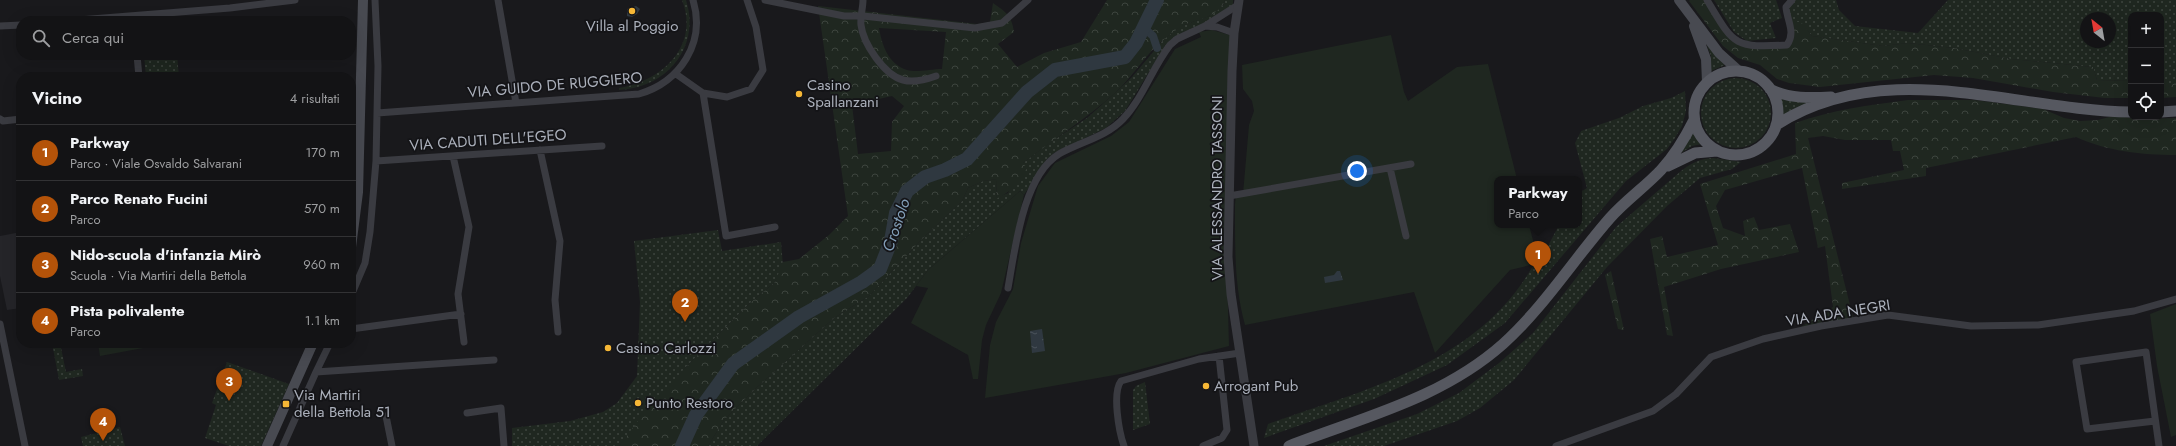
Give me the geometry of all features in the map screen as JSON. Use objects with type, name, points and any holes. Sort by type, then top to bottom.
[{"type":"main road","points":[[356,208],[358,192],[356,94],[363,0]]},
{"type":"main road","points":[[1679,0],[1719,53],[1739,70]]},
{"type":"main road","points":[[1687,12],[1704,48],[1707,82]]},
{"type":"main road","points":[[1288,446],[1414,400],[1441,387],[1472,368],[1502,345],[1539,307],[1611,217],[1661,170],[1686,138],[1694,120],[1696,98],[1707,82],[1721,73],[1739,70],[1754,74],[1766,83],[1778,106],[1776,125],[1769,139],[1750,153],[1734,155],[1717,150],[1702,138],[1694,120]]},
{"type":"main road","points":[[1770,89],[1791,96],[1808,98],[1848,96],[1899,90],[1942,90],[2091,110],[2128,112]]},
{"type":"main road","points":[[1776,125],[1803,110],[1848,96]]},
{"type":"main road","points":[[2164,112],[2176,111]]},
{"type":"main road","points":[[1661,170],[1695,153],[1717,150]]},
{"type":"main road","points":[[267,446],[311,348]]},
{"type":"street","points":[[228,0],[230,8]]},
{"type":"street","points":[[153,16],[295,0]]},
{"type":"street","points":[[356,286],[362,273],[367,253],[376,161],[378,66],[376,0]]},
{"type":"street","points":[[498,0],[516,103]]},
{"type":"street","name":"VIA GUIDO DE RUGGIERO","points":[[377,113],[639,94],[661,85],[676,74],[689,55],[693,45],[696,25],[693,0]]},
{"type":"street","points":[[676,74],[703,93],[727,97],[751,89],[763,70],[756,27],[747,0]]},
{"type":"street","points":[[765,0],[844,16],[863,16],[975,28],[1002,23],[1028,0]]},
{"type":"street","points":[[863,0],[863,16],[861,23],[867,45],[884,67],[902,80],[923,81],[936,76]]},
{"type":"street","points":[[1707,0],[1727,33],[1743,44],[1754,47],[1787,45],[1791,39],[1792,30],[1786,7],[1792,0]]},
{"type":"street","points":[[1008,288],[1026,208],[1034,183],[1046,165],[1061,153],[1108,131],[1122,120],[1134,105],[1170,45],[1177,38],[1205,26],[1238,3]]},
{"type":"street","name":"VIA ALESSANDRO TASSONI","points":[[1238,3],[1234,33],[1229,196],[1229,276],[1254,446]]},
{"type":"street","points":[[0,26],[16,25]]},
{"type":"street","points":[[1205,26],[1217,27],[1234,33]]},
{"type":"street","points":[[138,60],[139,72]]},
{"type":"street","points":[[703,93],[726,236],[775,227]]},
{"type":"street","points":[[0,119],[3,121],[16,120]]},
{"type":"street","name":"VIA CADUTI DELL'EGEO","points":[[376,161],[602,146]]},
{"type":"street","points":[[540,150],[560,241],[555,300],[558,332]]},
{"type":"street","points":[[453,156],[469,227],[458,294],[464,342]]},
{"type":"street","points":[[1229,196],[1411,164]]},
{"type":"street","points":[[1390,168],[1406,236]]},
{"type":"street","name":"VIA ADA NEGRI","points":[[1556,446],[1653,411],[1676,394],[1711,357],[1763,339],[1820,326],[1888,315],[1971,326],[2038,325],[2134,312],[2176,299]]},
{"type":"street","points":[[356,328],[461,314]]},
{"type":"street","points":[[0,324],[25,446]]},
{"type":"street","points":[[283,446],[328,348]]},
{"type":"street","points":[[2155,421],[2087,430],[2076,362],[2146,352],[2159,446]]},
{"type":"street","points":[[1124,446],[1119,431],[1118,391],[1121,381],[1199,359],[1240,353]]},
{"type":"street","points":[[1204,446],[1222,438],[1226,430],[1219,356]]},
{"type":"street","points":[[316,372],[494,360]]},
{"type":"street","points":[[467,413],[501,408],[504,446]]},
{"type":"street","points":[[386,416],[392,446]]},
{"type":"shaded area","points":[[16,233],[16,309],[7,310],[0,276],[0,236]]},
{"type":"green space","points":[[682,0],[686,0],[689,17],[689,34],[684,49],[676,62],[665,73],[652,82],[619,90],[619,88],[650,78],[663,69],[673,59],[681,46],[686,32],[686,17]]},
{"type":"green space","points":[[1107,0],[1225,0],[1217,11],[1174,31],[1153,49],[1115,93],[1023,163],[1027,168],[1018,183],[1006,193],[996,199],[997,179],[983,181],[968,188],[962,201],[923,238],[869,296],[834,318],[755,389],[724,420],[708,446],[619,446],[647,409],[686,367],[749,304],[775,282],[783,262],[799,259],[829,235],[848,216],[818,6],[977,24],[990,22],[993,3],[1008,15],[1012,22],[1014,32],[998,44],[1017,67],[1044,53],[1081,42]],"holes":[[[879,28],[946,32],[942,69],[915,71],[900,67],[887,53]],[[892,96],[904,106],[892,122],[891,151],[858,154],[852,105]]]},
{"type":"green space","points":[[1225,0],[1233,0],[1233,4],[1224,13],[1165,46],[1125,111],[1106,128],[1054,153],[1046,160],[1024,195],[1020,191],[928,270],[907,298],[757,446],[708,446],[724,420],[755,389],[834,318],[869,296],[923,238],[962,201],[968,188],[983,181],[997,179],[996,198],[1008,193],[1023,163],[1087,118],[1132,77],[1164,39],[1181,26],[1209,16],[1223,5]]},
{"type":"green space","points":[[1707,0],[1727,33],[1743,44],[1787,45],[1789,22],[1801,22],[1812,36],[1883,46],[1908,43],[1954,48],[2011,59],[2093,67],[2097,80],[2128,81],[2128,98],[2105,98],[2053,92],[1973,78],[1934,75],[1820,87],[1789,83],[1777,79],[1760,65],[1738,58],[1723,46],[1689,1]]},
{"type":"green space","points":[[1714,0],[1776,0],[1782,18],[1770,23],[1776,38],[1747,41],[1734,32]]},
{"type":"green space","points":[[1795,0],[1836,0],[1839,10],[1855,26],[1918,33],[1948,0],[2176,0],[2176,83],[2164,83],[2164,12],[2128,12],[2128,81],[2097,80],[2093,67],[2011,59],[1954,48],[1908,43],[1883,46],[1812,36],[1801,23],[1789,22],[1788,3]]},
{"type":"green space","points":[[1212,30],[1230,35],[1225,197],[1229,346],[1126,373],[985,398],[990,345],[996,322],[1013,289],[1021,243],[1038,186],[1055,163],[1111,136],[1129,122],[1175,49],[1201,37],[1199,32]]},
{"type":"green space","points":[[1391,35],[1404,92],[1408,101],[1457,67],[1488,64],[1516,176],[1494,176],[1494,228],[1530,228],[1539,263],[1510,270],[1435,353],[1414,292],[1245,325],[1241,310],[1237,280],[1235,250],[1235,204],[1236,195],[1243,194],[1249,125],[1254,111],[1252,101],[1243,89],[1242,65]]},
{"type":"green space","points":[[1704,38],[1725,65],[1711,71],[1711,56]]},
{"type":"green space","points":[[144,60],[177,60],[179,72],[146,72]]},
{"type":"green space","points":[[1729,78],[1743,78],[1756,84],[1765,93],[1769,99],[1771,113],[1769,127],[1761,138],[1750,146],[1743,148],[1729,148],[1722,146],[1711,138],[1703,127],[1701,120],[1701,106],[1703,99],[1711,88],[1722,80]]},
{"type":"green space","points":[[2164,83],[2176,83],[2176,97],[2164,98]]},
{"type":"green space","points":[[1685,91],[1686,111],[1682,126],[1667,149],[1626,181],[1505,323],[1447,365],[1374,399],[1264,438],[1268,424],[1381,384],[1417,368],[1452,349],[1483,326],[1511,298],[1534,264],[1539,263],[1557,228],[1582,228],[1582,191],[1587,188],[1575,143],[1581,131],[1619,118],[1643,106],[1671,98]]},
{"type":"green space","points":[[1781,97],[1821,101],[1796,108],[1783,115]]},
{"type":"green space","points":[[1908,100],[1974,100],[2043,109],[2064,118],[2080,121],[2098,120],[2113,116],[2128,118],[2128,120],[2164,120],[2164,118],[2176,118],[2176,155],[2151,154],[2112,149],[2076,137],[1926,168],[1926,176],[1842,189],[1842,183],[1904,170],[1900,151],[1893,151],[1891,140],[1845,140],[1823,136],[1808,138],[1854,321],[1793,332],[1833,307],[1825,246],[1818,248],[1802,168],[1725,190],[1716,206],[1723,228],[1745,236],[1743,221],[1754,217],[1759,230],[1790,224],[1799,252],[1721,269],[1664,287],[1673,336],[1667,335],[1650,239],[1662,236],[1667,257],[1718,245],[1700,184],[1796,154],[1795,123],[1837,111]]},
{"type":"green space","points":[[1693,133],[1702,144],[1692,146],[1681,153]]},
{"type":"green space","points":[[1713,158],[1741,162],[1732,169],[1700,178],[1667,206],[1607,267],[1514,380],[1480,408],[1457,421],[1384,446],[1324,446],[1417,414],[1459,393],[1499,363],[1533,333],[1616,227],[1685,168],[1699,160]]},
{"type":"green space","points":[[1020,191],[1024,195],[1001,293],[986,325],[982,340],[978,379],[973,379],[968,355],[911,323],[928,288],[916,286],[928,270]]},
{"type":"green space","points":[[718,230],[722,251],[781,242],[783,266],[775,282],[749,304],[686,367],[619,446],[512,446],[512,428],[570,421],[603,412],[617,403],[637,376],[640,302],[634,241]]},
{"type":"green space","points":[[1611,271],[1624,330],[1618,329],[1605,275]]},
{"type":"green space","points":[[2176,304],[2176,435],[2171,437],[2157,366],[2150,314]]},
{"type":"green space","points":[[53,348],[61,348],[66,372],[82,369],[83,376],[59,380]]},
{"type":"green space","points":[[99,348],[143,348],[100,356]]},
{"type":"green space","points":[[227,362],[289,384],[261,446],[229,446],[205,438],[216,405],[212,403]]},
{"type":"green space","points":[[1145,382],[1150,424],[1133,430],[1133,390],[1136,386]]},
{"type":"green space","points":[[120,427],[125,446],[83,446],[81,437]]},
{"type":"water","name":"Villa al Poggio","points":[[636,6],[640,9],[637,14],[632,17],[627,16],[627,9]]},
{"type":"water","points":[[1337,271],[1340,271],[1343,280],[1325,283],[1324,277],[1334,275]]},
{"type":"water","points":[[1042,329],[1045,351],[1032,353],[1030,331]]},
{"type":"waterway","name":"Crostolo","points":[[682,446],[696,415],[733,364],[799,317],[862,282],[880,269],[891,241],[896,213],[907,191],[925,177],[945,170],[967,159],[1027,92],[1055,70],[1125,57],[1136,43],[1157,0]]},
{"type":"waterway","points":[[1144,28],[1153,36],[1157,48]]},
{"type":"place","name":"Villa al Poggio","points":[[632,11]]},
{"type":"place","name":"Casino Spallanzani","points":[[799,94]]},
{"type":"place","name":"Parkway","points":[[1538,274]]},
{"type":"place","name":"Parco Renato Fucini","points":[[685,322]]},
{"type":"place","name":"Casino Carlozzi","points":[[608,348]]},
{"type":"place","name":"Arrogant Pub","points":[[1206,386]]},
{"type":"place","name":"Nido-scuola d'infanzia Mirò","points":[[229,401]]},
{"type":"place","name":"Punto Restoro","points":[[638,403]]},
{"type":"place","name":"Via Martiri della Bettola 51","points":[[286,404]]},
{"type":"place","name":"Pista polivalente","points":[[103,441]]}]
